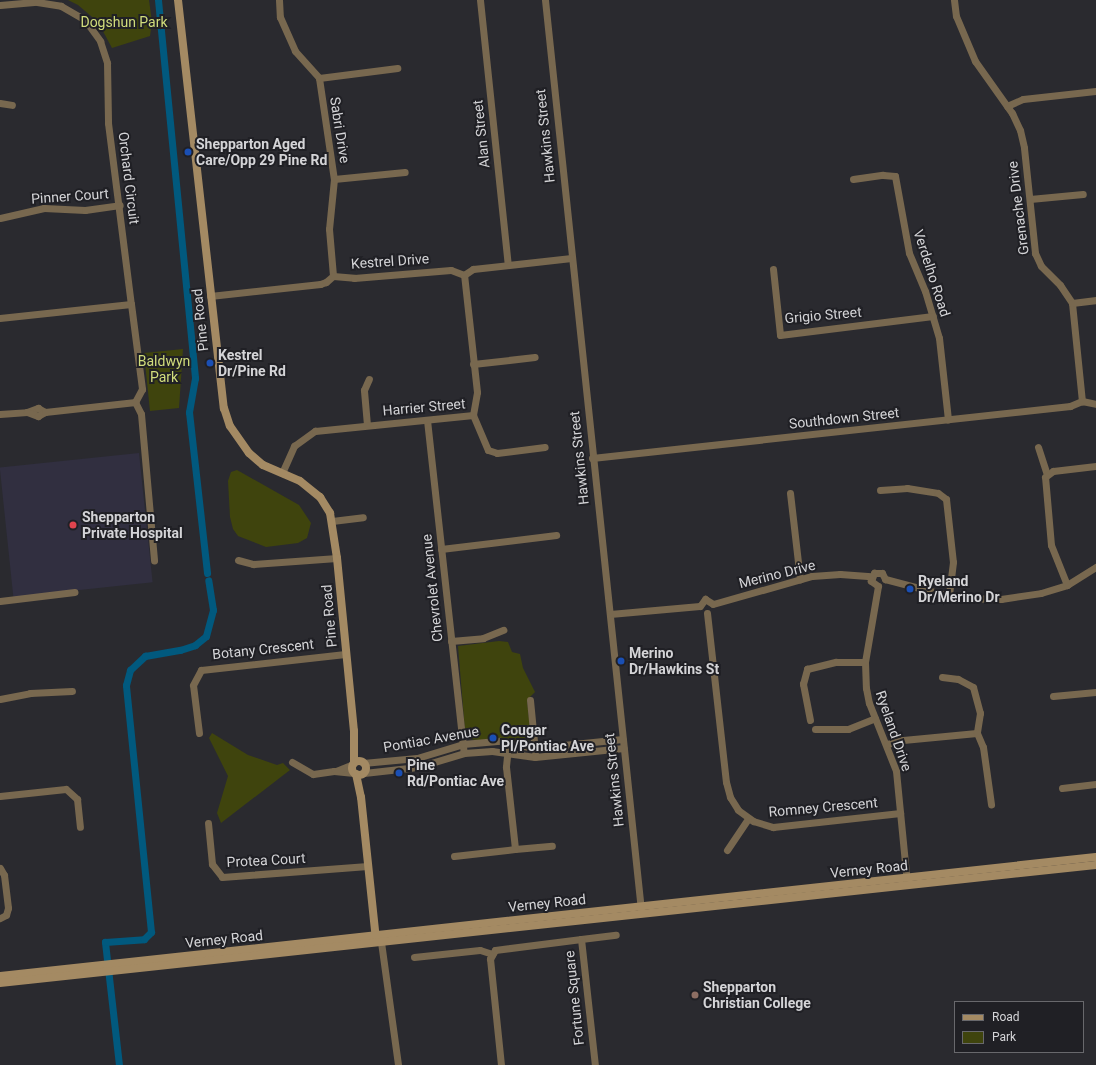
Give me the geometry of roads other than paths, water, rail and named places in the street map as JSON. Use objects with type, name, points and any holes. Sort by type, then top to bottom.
[{"type":"street","name":"Pine Road","points":[[178,0],[221,392],[230,426],[249,453],[263,465],[300,481],[320,497],[332,521],[354,731],[354,764],[359,774],[366,768],[354,731]]},
{"type":"street","points":[[279,0],[280,17],[295,51],[319,78],[397,68]]},
{"type":"street","name":"Alan Street","points":[[480,0],[508,265]]},
{"type":"street","name":"Hawkins Street","points":[[545,0],[592,458],[641,909]]},
{"type":"street","name":"Grenache Drive","points":[[954,0],[956,16],[975,61],[1007,106],[1020,130],[1037,260],[1060,285],[1072,303],[1082,401]]},
{"type":"street","name":"Orchard Circuit","points":[[0,5],[25,2],[49,3],[74,12],[93,29],[100,41],[107,63],[108,123],[120,205],[130,304],[142,389],[135,402]]},
{"type":"street","name":"Sabri Drive","points":[[319,78],[334,178],[329,229],[333,276]]},
{"type":"street","points":[[1007,106],[1023,99],[1096,91]]},
{"type":"street","points":[[0,103],[12,105]]},
{"type":"street","points":[[334,178],[404,172]]},
{"type":"street","name":"Verdelho Road","points":[[853,179],[882,175],[895,176],[909,253],[933,316],[939,338],[948,420]]},
{"type":"street","points":[[1030,199],[1083,194]]},
{"type":"street","name":"Pinner Court","points":[[0,218],[44,208],[85,210],[120,205]]},
{"type":"street","points":[[464,275],[474,269],[571,258]]},
{"type":"street","name":"Grigio Street","points":[[773,269],[780,335],[933,316]]},
{"type":"street","name":"Kestrel Drive","points":[[210,296],[320,284],[326,282],[333,276],[354,278],[451,270],[464,275]]},
{"type":"street","name":"Harrier Street","points":[[282,473],[294,446],[304,437],[315,431],[474,415],[477,392],[464,275]]},
{"type":"street","points":[[1072,303],[1096,300]]},
{"type":"street","points":[[0,318],[130,304]]},
{"type":"street","points":[[473,364],[535,358]]},
{"type":"street","points":[[367,425],[364,390],[369,379]]},
{"type":"street","name":"Southdown Street","points":[[592,458],[1070,406],[1082,401],[1096,404]]},
{"type":"street","points":[[0,414],[27,412],[38,408],[45,412],[135,402],[141,414],[154,560]]},
{"type":"street","points":[[474,415],[488,450],[497,453],[545,447]]},
{"type":"street","name":"Chevrolet Avenue","points":[[427,420],[464,753]]},
{"type":"street","points":[[1038,447],[1047,474],[1045,481],[1051,545],[1067,585]]},
{"type":"street","points":[[1047,474],[1096,466]]},
{"type":"street","points":[[880,490],[907,488],[938,493],[946,499],[953,562],[949,596]]},
{"type":"street","points":[[790,493],[800,578]]},
{"type":"street","points":[[332,521],[363,517]]},
{"type":"street","points":[[441,549],[556,535]]},
{"type":"street","points":[[238,560],[253,564],[337,558]]},
{"type":"street","points":[[885,579],[884,583],[878,586],[872,583],[871,576],[878,572],[882,573],[885,579],[949,596],[1002,599],[1041,593],[1067,585],[1096,567]]},
{"type":"street","name":"Merino Drive","points":[[713,604],[800,578],[840,574],[871,576]]},
{"type":"street","name":"Ryeland Drive","points":[[878,586],[866,662],[866,688],[875,718],[887,744],[896,771],[907,882]]},
{"type":"street","points":[[0,601],[74,592]]},
{"type":"street","points":[[610,614],[700,606],[705,599],[713,604],[713,609],[707,613]]},
{"type":"street","points":[[700,606],[701,610],[707,613]]},
{"type":"street","points":[[707,613],[726,782],[730,797],[748,819],[727,850]]},
{"type":"street","points":[[451,641],[483,638],[503,630]]},
{"type":"street","name":"Botany Crescent","points":[[199,733],[193,685],[201,670],[346,654]]},
{"type":"street","points":[[810,720],[803,684],[806,669],[836,662],[866,662]]},
{"type":"street","points":[[942,678],[958,679],[972,687],[980,713],[977,734],[984,747],[990,804]]},
{"type":"street","points":[[0,699],[30,693],[72,691]]},
{"type":"street","points":[[1053,696],[1096,692]]},
{"type":"street","points":[[530,700],[535,757]]},
{"type":"street","points":[[815,729],[848,729],[875,718]]},
{"type":"street","points":[[887,744],[903,740],[977,734]]},
{"type":"street","name":"Pontiac Avenue","points":[[363,762],[418,758],[463,744],[509,743],[534,748],[623,739]]},
{"type":"street","points":[[509,743],[506,767],[515,849]]},
{"type":"street","name":"Pontiac Avenue","points":[[334,771],[359,774],[418,767],[464,753],[507,752],[535,757],[624,748]]},
{"type":"street","points":[[292,762],[313,774],[334,771],[363,762]]},
{"type":"street","points":[[359,774],[368,866],[398,1065]]},
{"type":"street","points":[[1062,788],[1096,784]]},
{"type":"street","points":[[0,796],[66,789],[77,799],[80,827]]},
{"type":"street","name":"Romney Crescent","points":[[748,819],[764,825],[777,826],[900,813]]},
{"type":"street","name":"Protea Court","points":[[208,823],[212,864],[222,877],[368,866]]},
{"type":"street","points":[[454,856],[552,846]]},
{"type":"street","name":"Verney Road","points":[[907,882],[1096,858]]},
{"type":"street","name":"Verney Road","points":[[0,976],[117,968],[378,940],[641,909],[907,882],[1096,865]]},
{"type":"street","points":[[0,868],[4,875],[8,910],[0,918]]},
{"type":"street","points":[[581,939],[616,934]]},
{"type":"street","name":"Fortune Square","points":[[492,954],[494,950],[581,939],[595,1065]]},
{"type":"street","points":[[414,957],[480,950],[492,954],[490,959],[501,1065]]},
{"type":"street","name":"Verney Road","points":[[0,983],[103,969]]},
{"type":"waterway","points":[[158,0],[195,378],[189,412],[207,573]]},
{"type":"waterway","points":[[119,1065],[105,942],[144,939],[151,932],[126,685],[130,670],[145,656],[180,650],[195,645],[206,636],[213,610],[208,580]]},
{"type":"place","name":"Shepparton Aged Care/Opp 29 Pine Rd","points":[[188,152]]},
{"type":"place","name":"Kestrel Dr/Pine Rd","points":[[210,363]]},
{"type":"place","name":"Shepparton Private Hospital","points":[[73,525]]},
{"type":"place","name":"Ryeland Dr/Merino Dr","points":[[910,589]]},
{"type":"place","name":"Merino Dr/Hawkins St","points":[[621,661]]},
{"type":"place","name":"Cougar Pl/Pontiac Ave","points":[[493,738]]},
{"type":"place","name":"Pine Rd/Pontiac Ave","points":[[399,773]]},
{"type":"place","name":"Shepparton Christian College","points":[[695,995]]},
{"type":"park label","name":"Dogshun Park","points":[[124,22]]},
{"type":"park label","name":"Baldwyn Park","points":[[164,370]]}]
